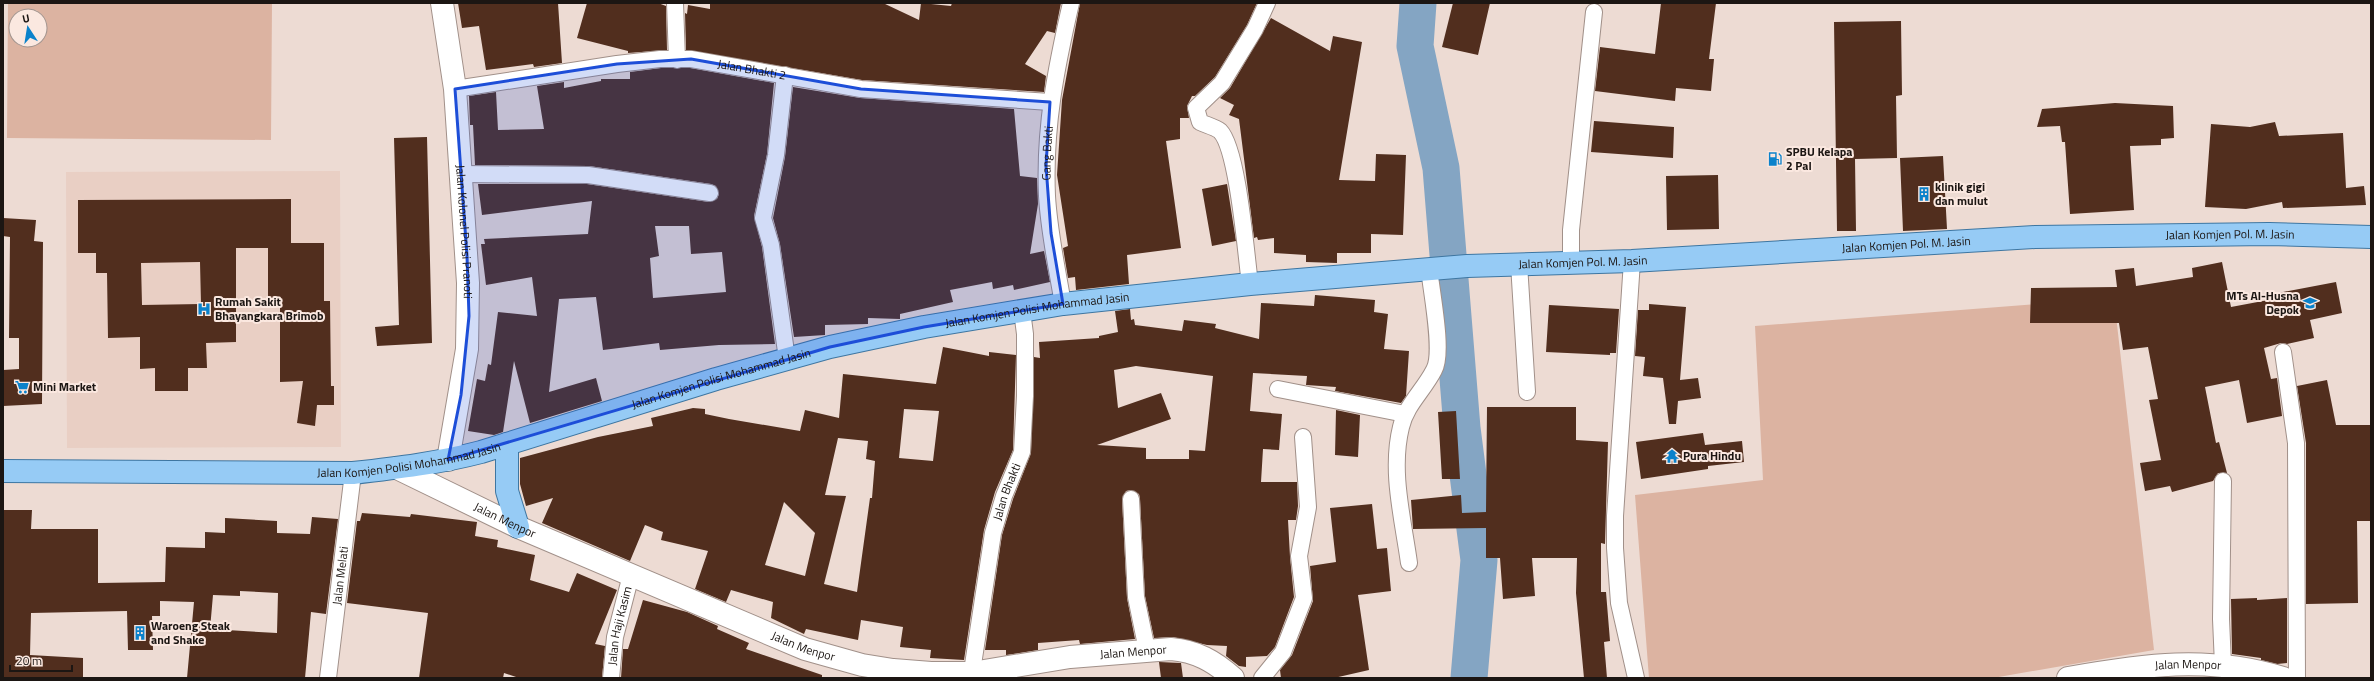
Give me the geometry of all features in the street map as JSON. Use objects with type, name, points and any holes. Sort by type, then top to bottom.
[{"type":"main road","name":"Jalan Komjen Pol. M. Jasin","points":[[1436,268],[1632,261],[2035,237],[2269,234],[2371,237]]},
{"type":"main road","name":"Jalan Komjen Polisi Mohammad Jasin","points":[[3,471],[354,473],[397,468],[448,460],[507,444],[702,383],[787,359],[878,336],[1063,304],[1250,284],[1436,268]]},
{"type":"main road","points":[[507,444],[505,474],[507,491],[518,527]]},
{"type":"street","name":"Jalan Kolonel Polisi Pranoti","points":[[442,3],[455,88],[468,256],[468,322],[461,395],[448,460]]},
{"type":"street","points":[[675,3],[677,60]]},
{"type":"street","name":"Gang Bakti","points":[[1063,304],[1047,197],[1047,151],[1050,102],[1071,3]]},
{"type":"street","points":[[1250,284],[1238,188],[1227,141],[1219,130],[1200,122],[1196,108],[1222,83],[1255,28],[1267,3]]},
{"type":"street","points":[[1571,263],[1571,230],[1594,12]]},
{"type":"street","name":"Jalan Bhakti 2","points":[[455,88],[660,59],[691,60],[861,89],[1050,102]]},
{"type":"street","points":[[785,75],[776,155],[763,218],[771,245],[787,359]]},
{"type":"street","points":[[461,174],[588,175],[710,193]]},
{"type":"street","points":[[1632,261],[1614,548],[1619,603],[1636,678]]},
{"type":"street","points":[[1519,264],[1527,392]]},
{"type":"street","points":[[1409,563],[1396,463],[1401,427],[1405,414],[1435,369],[1438,353],[1436,268]]},
{"type":"street","name":"Jalan Bhakti","points":[[972,676],[993,533],[1004,496],[1022,452],[1025,396],[1025,334],[1022,311]]},
{"type":"street","points":[[2283,352],[2296,444],[2297,678]]},
{"type":"street","points":[[1278,389],[1405,414]]},
{"type":"street","points":[[1262,678],[1277,662],[1283,652],[1304,598],[1299,556],[1308,507],[1303,437]]},
{"type":"street","name":"Jalan Menpor","points":[[397,468],[518,527],[805,649],[835,658],[893,670],[972,676],[1070,657],[1147,650],[1187,651],[1203,656],[1233,678]]},
{"type":"street","name":"Jalan Melati","points":[[328,678],[354,473]]},
{"type":"street","points":[[2223,481],[2221,619],[2223,664]]},
{"type":"street","points":[[1131,499],[1136,597],[1147,650]]},
{"type":"street","name":"Jalan Haji Kasim","points":[[611,678],[615,637],[631,575]]},
{"type":"street","name":"Jalan Menpor","points":[[2068,678],[2163,664],[2192,663],[2223,664],[2283,678]]},
{"type":"highlighted area","points":[[691,59],[861,89],[1050,102],[1046,166],[1051,233],[1063,304],[924,327],[830,347],[448,460],[461,395],[469,316],[467,256],[455,89],[617,64]]},
{"type":"shaded area","points":[[8,3],[272,3],[271,140],[7,138]]},
{"type":"shaded area","name":"Rumah Sakit Bhayangkara Brimob","points":[[340,171],[341,447],[67,448],[66,172]]},
{"type":"shaded area","points":[[2114,298],[2154,650],[1993,678],[1649,678],[1635,495],[1763,480],[1755,326]]},
{"type":"building","points":[[458,3],[558,3],[562,63],[534,67],[533,64],[486,70],[479,26],[462,28]]},
{"type":"building","points":[[587,3],[658,3],[666,6],[667,50],[628,53],[628,51],[577,38]]},
{"type":"building","points":[[710,3],[883,3],[919,20],[921,3],[951,6],[952,3],[1061,3],[1055,33],[1047,31],[1025,64],[1046,76],[1044,92],[862,80],[686,50],[685,13],[687,14],[688,5],[710,9]]},
{"type":"building","points":[[1080,3],[1257,3],[1247,25],[1215,77],[1195,96],[1192,96],[1187,106],[1189,118],[1180,118],[1180,139],[1166,141],[1181,248],[1127,255],[1129,284],[1076,290],[1075,277],[1068,278],[1063,248],[1068,246],[1057,175],[1062,100]]},
{"type":"building","points":[[1453,3],[1490,3],[1478,55],[1442,47]]},
{"type":"building","points":[[1661,3],[1716,3],[1709,59],[1714,59],[1711,91],[1676,88],[1675,101],[1595,91],[1600,47],[1655,54]]},
{"type":"building","points":[[1271,18],[1330,51],[1333,36],[1362,42],[1339,180],[1375,181],[1376,154],[1406,155],[1403,235],[1371,234],[1371,253],[1337,253],[1337,263],[1306,262],[1306,255],[1274,253],[1274,238],[1258,240],[1257,237],[1254,238],[1239,119],[1229,115],[1234,105],[1220,98],[1230,88]]},
{"type":"building","points":[[1901,21],[1902,95],[1896,96],[1897,158],[1855,159],[1856,231],[1837,231],[1834,22]]},
{"type":"building","points":[[661,68],[690,68],[774,83],[767,154],[754,216],[762,247],[775,344],[719,345],[660,350],[659,343],[603,350],[596,297],[559,299],[549,392],[596,378],[602,401],[530,423],[514,361],[503,432],[494,435],[468,431],[477,379],[485,381],[488,364],[491,365],[498,312],[537,316],[532,277],[486,285],[481,244],[485,244],[484,239],[588,234],[592,201],[482,215],[478,184],[587,184],[709,202],[717,199],[719,194],[716,186],[711,184],[589,166],[475,165],[473,125],[470,125],[469,96],[496,92],[498,130],[544,129],[537,86],[564,82],[564,88],[601,81],[601,79],[630,79],[630,72]],"holes":[[[655,226],[689,226],[691,254],[722,252],[726,292],[653,298],[650,258],[659,256]]]},
{"type":"building","points":[[793,87],[860,98],[1014,109],[1020,176],[1037,178],[1038,204],[1030,254],[1044,251],[1050,282],[1014,290],[1013,285],[993,289],[992,282],[950,290],[953,302],[900,314],[900,319],[868,318],[868,324],[825,325],[825,335],[794,337],[780,244],[773,218],[785,157]]},
{"type":"building","points":[[2115,103],[2173,106],[2174,138],[2161,139],[2161,145],[2130,146],[2134,210],[2070,214],[2065,142],[2062,142],[2060,126],[2037,127],[2042,109]]},
{"type":"building","points":[[1594,121],[1674,127],[1673,158],[1591,152]]},
{"type":"building","points":[[2275,122],[2279,136],[2343,133],[2346,188],[2364,186],[2366,205],[2283,208],[2282,202],[2246,209],[2205,207],[2211,124],[2250,127]]},
{"type":"building","points":[[427,137],[432,343],[377,346],[375,327],[399,325],[394,138]]},
{"type":"building","name":"klinik gigi dan mulut","points":[[1943,156],[1947,229],[1903,231],[1900,158]]},
{"type":"building","points":[[1718,175],[1719,229],[1667,230],[1666,176]]},
{"type":"building","points":[[1227,184],[1236,241],[1212,246],[1202,189]]},
{"type":"building","points":[[291,199],[291,243],[324,243],[324,301],[330,301],[331,386],[334,386],[334,405],[317,405],[315,426],[297,423],[303,381],[280,382],[280,304],[268,304],[268,248],[236,248],[236,342],[206,343],[207,368],[188,368],[188,391],[155,391],[155,368],[140,369],[140,337],[108,338],[107,273],[96,273],[96,253],[78,253],[78,200]],"holes":[[[200,262],[201,304],[142,305],[141,263]]]},
{"type":"building","points":[[3,218],[36,220],[34,241],[43,242],[42,404],[3,406],[3,370],[19,369],[19,338],[9,338],[10,237],[3,236]]},
{"type":"building","points":[[2222,262],[2231,307],[2279,298],[2278,293],[2336,282],[2342,313],[2310,320],[2314,338],[2287,344],[2281,343],[2264,348],[2271,379],[2277,378],[2282,416],[2247,423],[2239,380],[2205,387],[2216,443],[2219,442],[2227,473],[2218,473],[2213,481],[2172,492],[2170,486],[2145,491],[2140,463],[2161,460],[2149,400],[2158,399],[2148,347],[2123,350],[2119,323],[2030,323],[2031,288],[2117,287],[2115,270],[2134,268],[2136,286],[2193,277],[2192,268]]},
{"type":"building","points":[[1315,295],[1375,300],[1374,312],[1388,314],[1384,349],[1409,351],[1406,396],[1401,403],[1335,391],[1336,387],[1306,385],[1307,376],[1253,373],[1250,411],[1282,414],[1279,450],[1263,449],[1261,482],[1297,482],[1298,506],[1296,520],[1288,520],[1294,597],[1275,647],[1267,656],[1246,657],[1246,667],[1239,666],[1226,656],[1227,646],[1207,645],[1173,637],[1154,638],[1145,596],[1140,499],[1139,494],[1131,490],[1126,491],[1122,499],[1127,598],[1135,639],[1080,644],[1079,640],[1038,643],[1038,650],[1006,655],[1006,650],[985,650],[1002,535],[1013,499],[1031,453],[1034,357],[1040,358],[1039,342],[1099,338],[1099,336],[1118,332],[1115,311],[1130,309],[1131,320],[1134,319],[1135,325],[1182,331],[1184,320],[1216,324],[1215,328],[1259,339],[1261,303],[1314,306]],"holes":[[[1136,366],[1213,376],[1205,451],[1189,450],[1189,459],[1146,459],[1146,448],[1097,445],[1171,419],[1161,393],[1118,408],[1114,370]]]},
{"type":"building","points":[[1649,304],[1686,307],[1680,380],[1698,378],[1701,398],[1678,401],[1676,424],[1669,424],[1663,378],[1643,376],[1645,357],[1635,356],[1638,310],[1649,310]]},
{"type":"building","points":[[1549,305],[1619,309],[1616,353],[1610,353],[1610,355],[1546,352]]},
{"type":"building","points":[[943,347],[989,356],[989,352],[1016,355],[1013,450],[995,492],[984,530],[964,660],[930,658],[931,650],[900,647],[903,627],[861,620],[858,640],[806,629],[804,634],[771,618],[773,602],[731,590],[726,602],[695,589],[708,551],[661,540],[663,532],[645,525],[630,561],[542,523],[553,498],[526,506],[520,484],[520,458],[598,437],[653,426],[651,418],[693,408],[705,409],[705,414],[800,431],[805,410],[839,418],[843,374],[936,384]],"holes":[[[904,409],[939,411],[933,461],[899,458]],[[838,438],[868,441],[866,459],[875,461],[872,498],[870,498],[857,592],[824,584],[846,496],[825,495]],[[784,502],[815,533],[805,576],[765,565]]]},
{"type":"building","points":[[2327,380],[2336,425],[2371,425],[2371,521],[2357,521],[2358,603],[2306,604],[2306,443],[2297,386]]},
{"type":"building","points":[[1487,407],[1576,407],[1576,440],[1608,442],[1605,544],[1601,543],[1601,592],[1606,592],[1610,641],[1604,642],[1607,678],[1584,678],[1576,593],[1577,558],[1532,558],[1535,596],[1503,599],[1500,558],[1486,558],[1486,528],[1413,529],[1411,500],[1461,495],[1462,513],[1486,512]]},
{"type":"building","points":[[1336,410],[1360,415],[1358,457],[1335,455]]},
{"type":"building","points":[[1456,411],[1460,479],[1442,479],[1438,412]]},
{"type":"building","name":"Pura Hindu","points":[[1703,433],[1705,445],[1742,441],[1744,462],[1708,466],[1708,469],[1641,479],[1636,442]]},
{"type":"building","points":[[1372,504],[1377,549],[1387,548],[1391,591],[1358,595],[1369,670],[1334,678],[1281,678],[1280,670],[1292,655],[1313,601],[1310,566],[1336,562],[1330,508]]},
{"type":"building","points":[[3,510],[32,510],[31,529],[98,529],[98,583],[165,582],[166,547],[205,548],[205,532],[225,533],[225,518],[277,521],[277,533],[310,534],[312,517],[338,519],[326,614],[311,612],[305,678],[187,678],[194,602],[160,601],[160,616],[152,616],[153,650],[128,650],[127,611],[31,613],[30,655],[83,658],[83,678],[3,678]],"holes":[[[240,591],[278,593],[277,633],[210,629],[213,595],[240,596]]]},
{"type":"building","points":[[362,513],[410,517],[411,514],[477,522],[475,536],[498,540],[497,547],[535,555],[530,580],[569,592],[577,573],[617,590],[595,644],[605,646],[602,678],[519,678],[504,673],[503,678],[419,678],[428,613],[347,603],[357,521],[360,521]]},
{"type":"building","points":[[2257,598],[2257,600],[2287,598],[2287,663],[2277,664],[2261,660],[2261,658],[2232,654],[2231,599]]},
{"type":"building","points":[[643,600],[687,612],[718,626],[717,629],[749,643],[746,649],[822,675],[822,678],[621,678],[623,649],[628,649]]},
{"type":"building","points":[[1159,662],[1181,663],[1183,678],[1161,678]]},
{"type":"waterway","points":[[1418,3],[1415,46],[1441,168],[1462,428],[1479,560],[1469,678]]},
{"type":"place","name":"SPBU Kelapa 2 Pal","points":[[1775,159]]},
{"type":"place","name":"klinik gigi dan mulut","points":[[1924,194]]},
{"type":"place","name":"MTs Al-Husna Depok","points":[[2310,303]]},
{"type":"place","name":"Rumah Sakit Bhayangkara Brimob","points":[[204,309]]},
{"type":"place","name":"Mini Market","points":[[22,387]]},
{"type":"place","name":"Pura Hindu","points":[[1672,456]]},
{"type":"place","name":"Waroeng Steak and Shake","points":[[140,633]]}]
